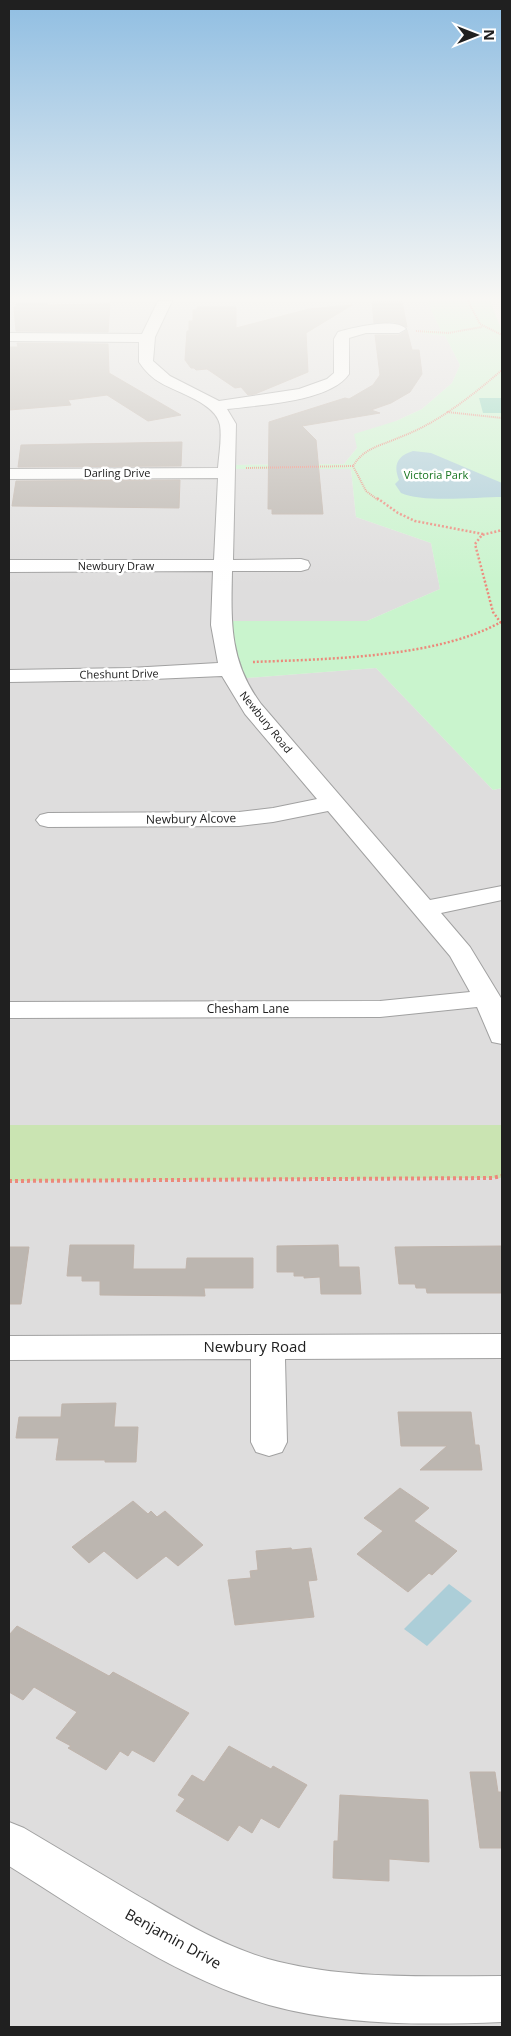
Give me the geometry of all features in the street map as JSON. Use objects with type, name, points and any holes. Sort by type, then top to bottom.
[{"type":"street","name":"Newbury Road","points":[[200,396],[223,414],[228,424],[221,625],[228,666],[241,693],[253,709],[461,953],[487,998],[502,1036]]},
{"type":"street","points":[[215,406],[287,396]]},
{"type":"street","name":"Darling Drive","points":[[9,474],[226,470]]},
{"type":"street","name":"Newbury Draw","points":[[9,566],[301,565]]},
{"type":"street","name":"Cheshunt Drive","points":[[9,676],[130,674],[228,666]]},
{"type":"street","name":"Newbury Alcove","points":[[48,820],[246,818],[273,815],[333,802]]},
{"type":"street","points":[[425,909],[502,893]]},
{"type":"street","name":"Chesham Lane","points":[[9,1010],[380,1008],[487,998]]},
{"type":"street","name":"Newbury Road","points":[[9,1348],[502,1346]]},
{"type":"street","points":[[268,1347],[269,1442]]},
{"type":"street","name":"Benjamin Drive","points":[[9,1842],[180,1946],[201,1957],[249,1976],[295,1988],[346,1996],[502,1999]]},
{"type":"path","points":[[353,466],[358,455],[410,434],[471,396]]},
{"type":"path","points":[[447,412],[502,418]]},
{"type":"path","points":[[226,470],[353,466]]},
{"type":"path","points":[[353,466],[366,491],[398,513],[415,521],[483,534]]},
{"type":"path","points":[[228,666],[358,656],[440,645],[469,638],[501,623],[493,612],[475,544],[477,538],[483,534],[502,530]]},
{"type":"path","points":[[9,1181],[482,1178],[502,1176]]},
{"type":"shaded area","points":[[9,396],[437,396],[422,409],[396,421],[357,448],[344,464],[227,465],[226,469],[351,469],[356,517],[431,543],[440,589],[367,621],[222,621],[235,679],[376,668],[493,790],[502,788],[502,1125],[9,1125]]},
{"type":"shaded area","points":[[502,1178],[502,2027],[9,2027],[9,1181]]},
{"type":"green space","name":"Victoria Park","points":[[437,396],[502,396],[502,788],[493,790],[376,668],[235,679],[221,621],[367,621],[440,589],[431,543],[356,517],[351,469],[226,469],[226,465],[344,464],[357,448],[354,434],[396,421],[422,409]]},
{"type":"green space","points":[[479,398],[502,398],[502,413],[483,413]]},
{"type":"green space","points":[[9,1125],[502,1125],[502,1178],[9,1181]]},
{"type":"water","points":[[413,451],[431,453],[502,483],[502,497],[436,499],[401,493],[395,484],[399,480],[396,470],[398,462],[400,458]]},
{"type":"water","points":[[449,1584],[472,1601],[427,1646],[404,1629]]},
{"type":"building","points":[[9,396],[99,396],[68,400],[71,405],[9,410]]},
{"type":"building","points":[[109,396],[148,396],[181,415],[148,421]]},
{"type":"building","points":[[354,396],[403,396],[391,403],[371,410],[380,413],[302,426],[316,440],[323,514],[272,514],[272,509],[268,509],[269,422],[345,398],[349,399]]},
{"type":"building","points":[[182,442],[181,466],[18,467],[21,445]]},
{"type":"building","points":[[180,480],[179,508],[12,506],[16,481]]},
{"type":"building","points":[[70,1245],[134,1245],[133,1269],[186,1269],[187,1258],[253,1258],[253,1288],[204,1288],[205,1296],[100,1295],[100,1281],[82,1281],[82,1276],[67,1276]]},
{"type":"building","points":[[338,1245],[339,1267],[359,1267],[361,1294],[321,1294],[320,1277],[304,1278],[304,1276],[294,1276],[294,1272],[277,1272],[277,1246]]},
{"type":"building","points":[[502,1246],[502,1293],[427,1293],[426,1288],[416,1288],[415,1284],[399,1284],[395,1247]]},
{"type":"building","points":[[9,1247],[29,1247],[21,1304],[9,1304]]},
{"type":"building","points":[[116,1403],[114,1427],[138,1427],[136,1462],[56,1460],[59,1438],[16,1438],[19,1417],[61,1417],[62,1404]]},
{"type":"building","points":[[398,1412],[471,1412],[475,1445],[479,1445],[482,1470],[420,1470],[447,1446],[401,1446]]},
{"type":"building","points":[[400,1488],[429,1508],[414,1521],[457,1551],[432,1575],[429,1573],[408,1592],[357,1554],[383,1531],[364,1518]]},
{"type":"building","points":[[133,1501],[148,1514],[151,1511],[157,1517],[165,1511],[203,1545],[178,1566],[166,1556],[137,1579],[104,1551],[89,1563],[72,1547]]},
{"type":"building","points":[[291,1548],[292,1550],[311,1548],[317,1580],[308,1581],[314,1617],[235,1625],[228,1580],[251,1578],[250,1571],[258,1570],[256,1551]]},
{"type":"building","points":[[17,1626],[109,1676],[113,1672],[189,1713],[154,1762],[132,1750],[128,1756],[120,1751],[106,1770],[68,1748],[71,1746],[56,1738],[77,1712],[34,1687],[23,1700],[9,1692],[9,1635]]},
{"type":"building","points":[[229,1746],[271,1769],[273,1766],[307,1785],[279,1828],[261,1818],[252,1833],[239,1825],[228,1841],[176,1811],[185,1799],[178,1795],[192,1775],[204,1782]]},
{"type":"building","points":[[470,1772],[495,1772],[498,1792],[502,1792],[502,1848],[480,1848]]},
{"type":"building","points":[[340,1795],[428,1800],[429,1862],[389,1859],[389,1881],[333,1878],[334,1841],[338,1841]]}]
